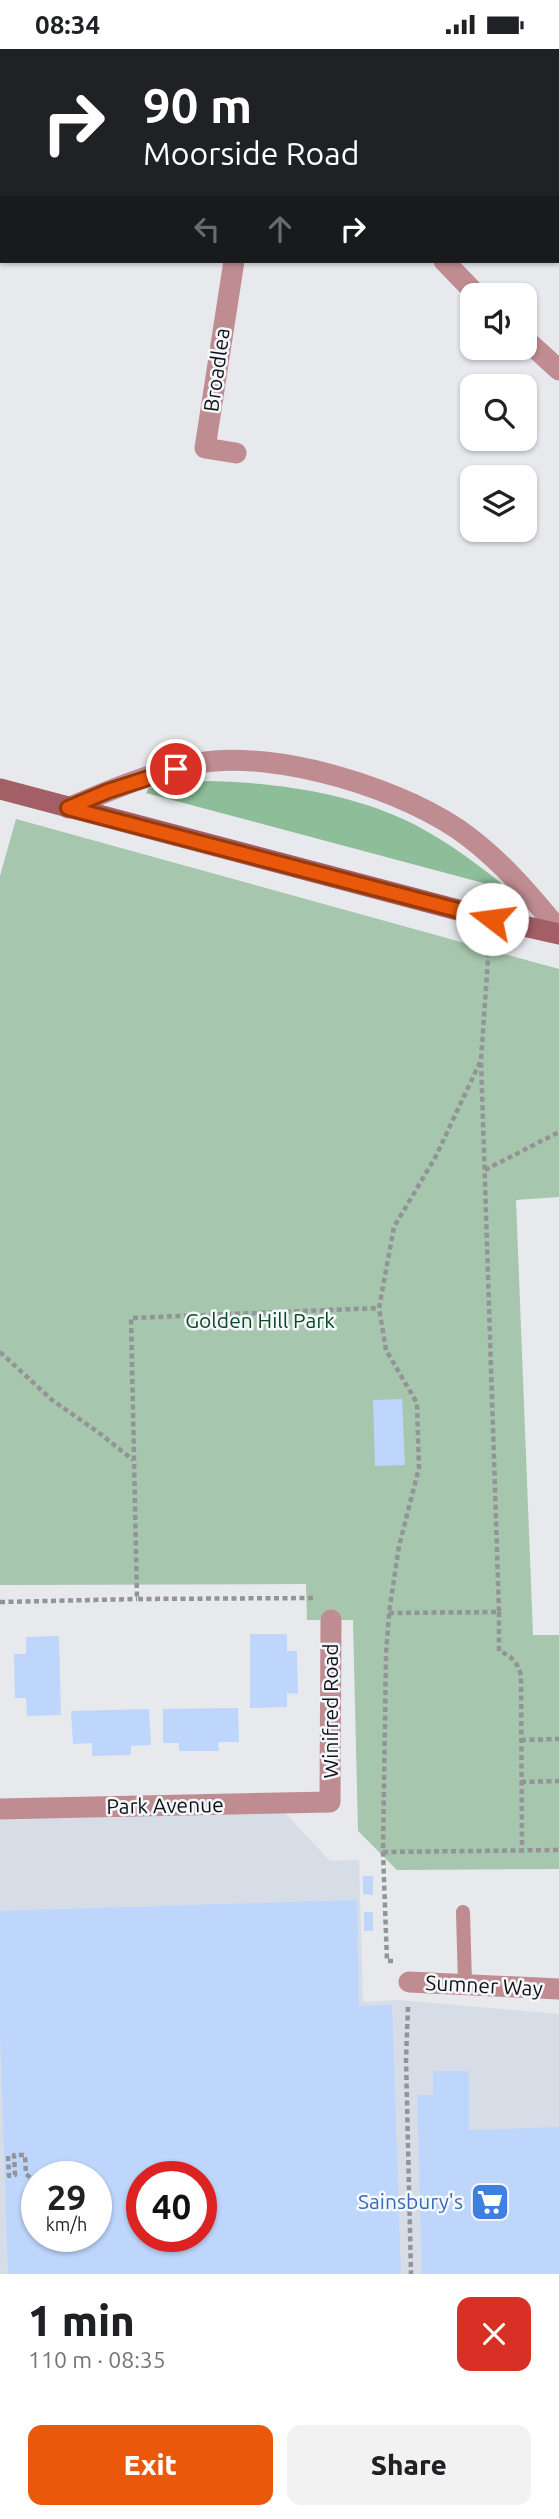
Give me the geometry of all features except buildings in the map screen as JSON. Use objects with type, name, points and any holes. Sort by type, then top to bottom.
[{"type":"street","name":"Broadlea","points":[[234,263],[205,448],[236,453]]},
{"type":"street","points":[[446,263],[464,283]]},
{"type":"street","points":[[537,350],[559,370]]},
{"type":"street","points":[[68,808],[152,775],[201,763],[245,762],[294,767],[342,778],[387,793],[430,813],[470,837],[504,868],[559,932]]},
{"type":"street","points":[[0,789],[492,919],[559,932]]},
{"type":"street","name":"Winifred Road","points":[[330,1802],[331,1620]]},
{"type":"street","name":"Park Avenue","points":[[0,1809],[330,1802]]},
{"type":"street","name":"Sumner Way","points":[[409,1982],[559,1989]]},
{"type":"lane","points":[[463,1912],[465,1984]]},
{"type":"path","points":[[492,919],[481,1060],[499,1651],[511,1656],[518,1664],[521,1675],[522,1850]]},
{"type":"path","points":[[411,2274],[406,2059],[411,1960],[387,1961],[383,1852],[389,1613],[399,1546],[419,1468],[417,1403],[386,1350],[379,1308],[394,1227],[436,1156],[481,1060]]},
{"type":"path","points":[[485,1170],[559,1132]]},
{"type":"path","points":[[137,1599],[131,1318],[379,1308]]},
{"type":"path","points":[[0,1352],[52,1400],[134,1461]]},
{"type":"path","points":[[0,1602],[330,1598],[331,1620]]},
{"type":"path","points":[[389,1613],[499,1612]]},
{"type":"path","points":[[521,1740],[559,1739]]},
{"type":"path","points":[[521,1781],[559,1781]]},
{"type":"path","points":[[383,1852],[559,1850]]},
{"type":"path","points":[[8,2156],[9,2176],[15,2175],[14,2155],[25,2155],[25,2161]]},
{"type":"shaded area","points":[[285,1813],[330,1861],[359,1860],[363,2002],[399,2000],[559,2014],[559,2274],[0,2274],[0,1820]]},
{"type":"green space","points":[[204,781],[280,786],[331,795],[380,809],[416,825],[466,856],[501,883],[502,888],[146,793],[149,788]]},
{"type":"green space","name":"Golden Hill Park","points":[[16,819],[559,969],[559,1197],[516,1200],[533,1635],[559,1635],[559,1869],[397,1870],[358,1831],[353,1620],[307,1620],[306,1584],[0,1585],[0,876]]},
{"type":"place","name":"Sainsbury's","points":[[490,2202]]},
{"type":"route","points":[[176,769],[152,775],[68,808],[492,919]]}]
